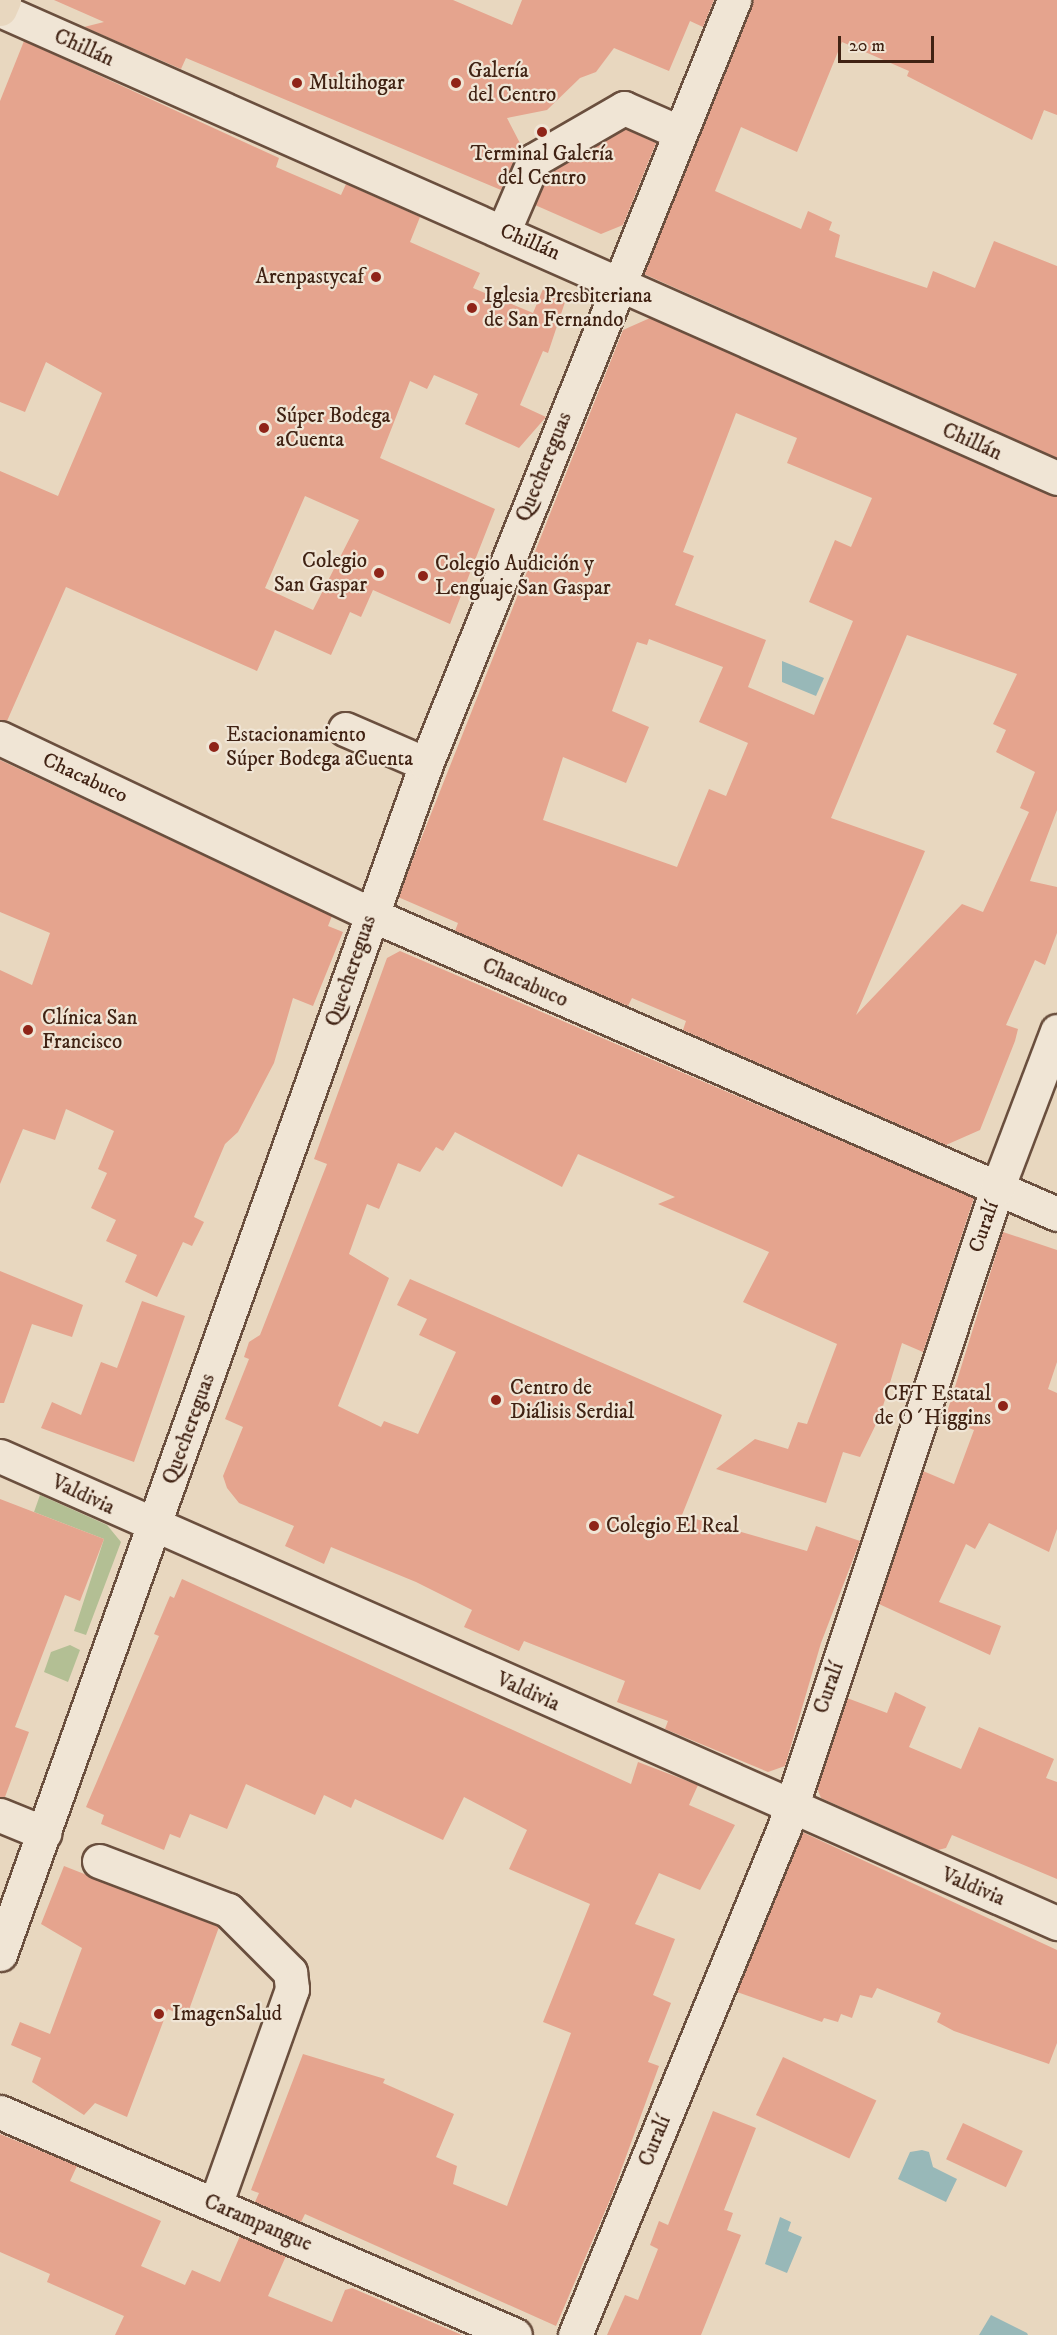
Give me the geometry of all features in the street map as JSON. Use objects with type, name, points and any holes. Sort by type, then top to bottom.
[{"type":"main road","points":[[0,9],[4,0]]},
{"type":"street","name":"Quechereguas","points":[[0,1954],[153,1527],[268,1216],[371,911],[426,764],[616,283],[734,0]]},
{"type":"street","name":"Chillán","points":[[0,9],[504,230],[616,283],[1057,478]]},
{"type":"street","points":[[504,230],[534,160],[624,108],[679,132]]},
{"type":"street","points":[[345,729],[426,764]]},
{"type":"street","name":"Chacabuco","points":[[0,738],[371,911],[1057,1214]]},
{"type":"street","name":"Curalí","points":[[575,2335],[790,1808],[997,1189],[1057,1031]]},
{"type":"street","name":"Valdivia","points":[[0,1456],[153,1527],[1057,1923]]},
{"type":"street","points":[[0,1815],[44,1833]]},
{"type":"street","points":[[99,1861],[228,1910],[290,1972],[292,1989],[215,2205]]},
{"type":"street","name":"Carampangue","points":[[0,2112],[515,2335]]},
{"type":"green space","points":[[40,1495],[107,1525],[121,1542],[86,1635],[74,1631],[104,1539],[34,1512]]},
{"type":"green space","points":[[70,1645],[80,1650],[68,1682],[44,1672],[51,1652]]},
{"type":"water","points":[[782,661],[824,678],[816,696],[782,682]]},
{"type":"water","points":[[922,2150],[929,2152],[933,2167],[957,2179],[946,2202],[898,2179],[910,2152]]},
{"type":"water","points":[[780,2217],[791,2222],[788,2231],[802,2237],[787,2273],[765,2264]]},
{"type":"water","points":[[991,2315],[1027,2333],[1028,2335],[979,2335]]},
{"type":"building","points":[[54,0],[453,0],[512,25],[522,0],[714,0],[703,27],[690,21],[669,71],[614,48],[596,72],[580,78],[547,110],[507,118],[522,147],[501,190],[186,58],[181,69],[84,27],[104,22]]},
{"type":"building","points":[[752,0],[1057,0],[1057,115],[1044,110],[1032,140],[907,76],[909,71],[842,42],[797,152],[741,127],[715,191],[801,229],[808,211],[832,222],[829,230],[840,235],[835,257],[927,288],[933,271],[975,288],[994,241],[1057,266],[1057,458],[644,274]]},
{"type":"building","points":[[24,41],[279,158],[276,167],[341,195],[346,184],[420,217],[410,242],[480,273],[473,288],[533,313],[543,289],[566,299],[548,353],[543,351],[520,405],[546,417],[519,448],[465,424],[478,394],[434,375],[427,389],[410,381],[380,458],[495,509],[450,624],[373,590],[361,617],[350,612],[331,655],[275,630],[257,671],[66,587],[7,721],[0,720],[0,471],[58,496],[102,393],[46,362],[25,412],[0,402],[0,101]],"holes":[[[305,496],[359,520],[313,610],[265,588]]]},
{"type":"building","points":[[625,129],[656,143],[623,225],[601,234],[535,205],[549,173]]},
{"type":"building","points":[[650,318],[1057,496],[1057,810],[1030,881],[1057,887],[1057,933],[1045,965],[1035,960],[1006,1025],[1018,1029],[980,1130],[946,1145],[683,1030],[686,1021],[632,998],[628,1006],[455,931],[458,923],[398,897],[623,330]],"holes":[[[736,413],[797,438],[787,463],[872,498],[851,547],[835,540],[809,602],[853,621],[814,715],[748,687],[766,640],[675,605],[694,556],[683,552]],[[907,635],[1017,674],[993,724],[1006,730],[996,752],[1035,772],[1020,808],[1029,812],[983,912],[962,904],[856,1015],[925,851],[831,818]],[[649,639],[723,667],[699,722],[748,743],[726,796],[709,789],[677,867],[543,820],[563,757],[626,783],[649,727],[612,711],[637,642],[647,645]]]},
{"type":"building","points":[[0,760],[332,916],[328,926],[343,932],[313,1006],[293,998],[274,1063],[238,1132],[225,1144],[194,1217],[204,1222],[192,1246],[183,1242],[157,1297],[125,1282],[137,1255],[106,1241],[116,1220],[91,1208],[107,1173],[98,1169],[114,1131],[66,1109],[55,1140],[23,1129],[0,1184],[0,970],[32,985],[50,933],[0,912]]},
{"type":"building","points":[[400,951],[974,1198],[923,1352],[902,1343],[880,1416],[860,1457],[843,1452],[826,1503],[716,1469],[755,1439],[788,1449],[798,1422],[807,1424],[837,1344],[743,1302],[769,1252],[658,1204],[675,1197],[578,1154],[562,1187],[455,1132],[443,1151],[436,1147],[420,1172],[398,1163],[379,1209],[367,1204],[349,1254],[389,1278],[338,1406],[381,1427],[384,1421],[418,1434],[456,1352],[419,1335],[427,1319],[397,1305],[410,1279],[722,1415],[682,1515],[807,1551],[816,1526],[860,1541],[821,1643],[785,1766],[768,1772],[665,1729],[668,1721],[617,1702],[625,1681],[524,1641],[519,1651],[464,1627],[472,1610],[416,1582],[331,1547],[324,1564],[285,1546],[294,1526],[239,1503],[227,1488],[223,1476],[243,1427],[225,1419],[249,1359],[244,1357],[249,1342],[260,1335],[327,1164],[314,1159],[387,958]]},
{"type":"building","points":[[1003,1232],[1057,1250],[1057,1362],[1048,1389],[1057,1393],[1057,1529],[1049,1552],[989,1523],[975,1549],[966,1544],[939,1602],[1001,1626],[990,1655],[879,1604],[923,1471],[954,1484],[974,1430],[945,1419]]},
{"type":"building","points":[[0,1271],[83,1305],[72,1337],[32,1324],[4,1403],[0,1403]]},
{"type":"building","points":[[142,1301],[185,1316],[134,1462],[41,1428],[52,1402],[81,1415],[101,1362],[117,1368]]},
{"type":"building","points":[[0,1499],[104,1539],[80,1601],[65,1595],[15,1727],[29,1732],[5,1797],[0,1797]]},
{"type":"building","points":[[182,1579],[631,1784],[638,1762],[698,1785],[689,1805],[735,1825],[700,1890],[659,1873],[635,1924],[675,1939],[653,1995],[671,2003],[648,2062],[659,2066],[612,2195],[556,2326],[305,2214],[301,2222],[255,2202],[259,2193],[251,2190],[303,2054],[385,2079],[383,2083],[454,2114],[436,2157],[457,2166],[453,2184],[507,2206],[571,2033],[543,2022],[590,1904],[509,1869],[527,1830],[464,1797],[443,1840],[355,1799],[351,1808],[324,1795],[315,1815],[246,1784],[227,1829],[190,1814],[180,1838],[170,1834],[164,1850],[101,1824],[104,1815],[86,1807],[159,1636],[154,1634],[170,1596],[174,1598]]},
{"type":"building","points":[[895,1692],[926,1707],[909,1747],[961,1769],[979,1727],[1054,1759],[1046,1778],[1057,1782],[1057,1879],[952,1835],[946,1848],[938,1850],[821,1798],[817,1788],[847,1698],[887,1713]]},
{"type":"building","points":[[802,1832],[1057,1950],[1057,2043],[1049,2064],[954,2031],[937,2022],[941,2013],[877,1988],[872,1998],[860,1995],[852,2018],[841,2014],[838,2022],[824,2018],[822,2022],[737,1992]]},
{"type":"building","points":[[64,1866],[219,1927],[186,2018],[168,2009],[127,2117],[95,2103],[84,2115],[32,2082],[41,2058],[11,2045],[20,2022],[50,2034],[82,1948],[41,1924]]},
{"type":"building","points":[[783,2057],[876,2101],[849,2159],[756,2115]]},
{"type":"building","points":[[713,2111],[756,2128],[724,2210],[733,2213],[727,2230],[741,2235],[701,2335],[607,2335],[625,2295],[638,2300],[658,2249],[650,2245],[659,2221],[668,2225]]},
{"type":"building","points":[[963,2123],[1023,2151],[1006,2187],[946,2159]]},
{"type":"building","points":[[0,2134],[77,2166],[70,2181],[161,2221],[141,2266],[185,2285],[192,2270],[220,2282],[240,2236],[286,2256],[268,2296],[332,2322],[345,2290],[352,2288],[462,2335],[115,2335],[124,2316],[47,2282],[50,2274],[0,2252]]},
{"type":"place","name":"Multihogar","points":[[297,83]]},
{"type":"place","name":"Galería del Centro","points":[[456,83]]},
{"type":"place","name":"Terminal Galería del Centro","points":[[542,132]]},
{"type":"place","name":"Arenpastycaf","points":[[376,277]]},
{"type":"place","name":"Iglesia Presbiteriana de San Fernando","points":[[472,308]]},
{"type":"place","name":"Súper Bodega aCuenta","points":[[264,428]]},
{"type":"place","name":"Colegio San Gaspar","points":[[379,573]]},
{"type":"place","name":"Colegio Audición y Lenguaje San Gaspar","points":[[423,576]]},
{"type":"place","name":"Estacionamiento Súper Bodega aCuenta","points":[[214,747]]},
{"type":"place","name":"Clínica San Francisco","points":[[28,1030]]},
{"type":"place","name":"Centro de Diálisis Serdial","points":[[496,1400]]},
{"type":"place","name":"CFT Estatal de O´Higgins","points":[[1003,1406]]},
{"type":"place","name":"Colegio El Real","points":[[594,1526]]},
{"type":"place","name":"ImagenSalud","points":[[159,2014]]}]
